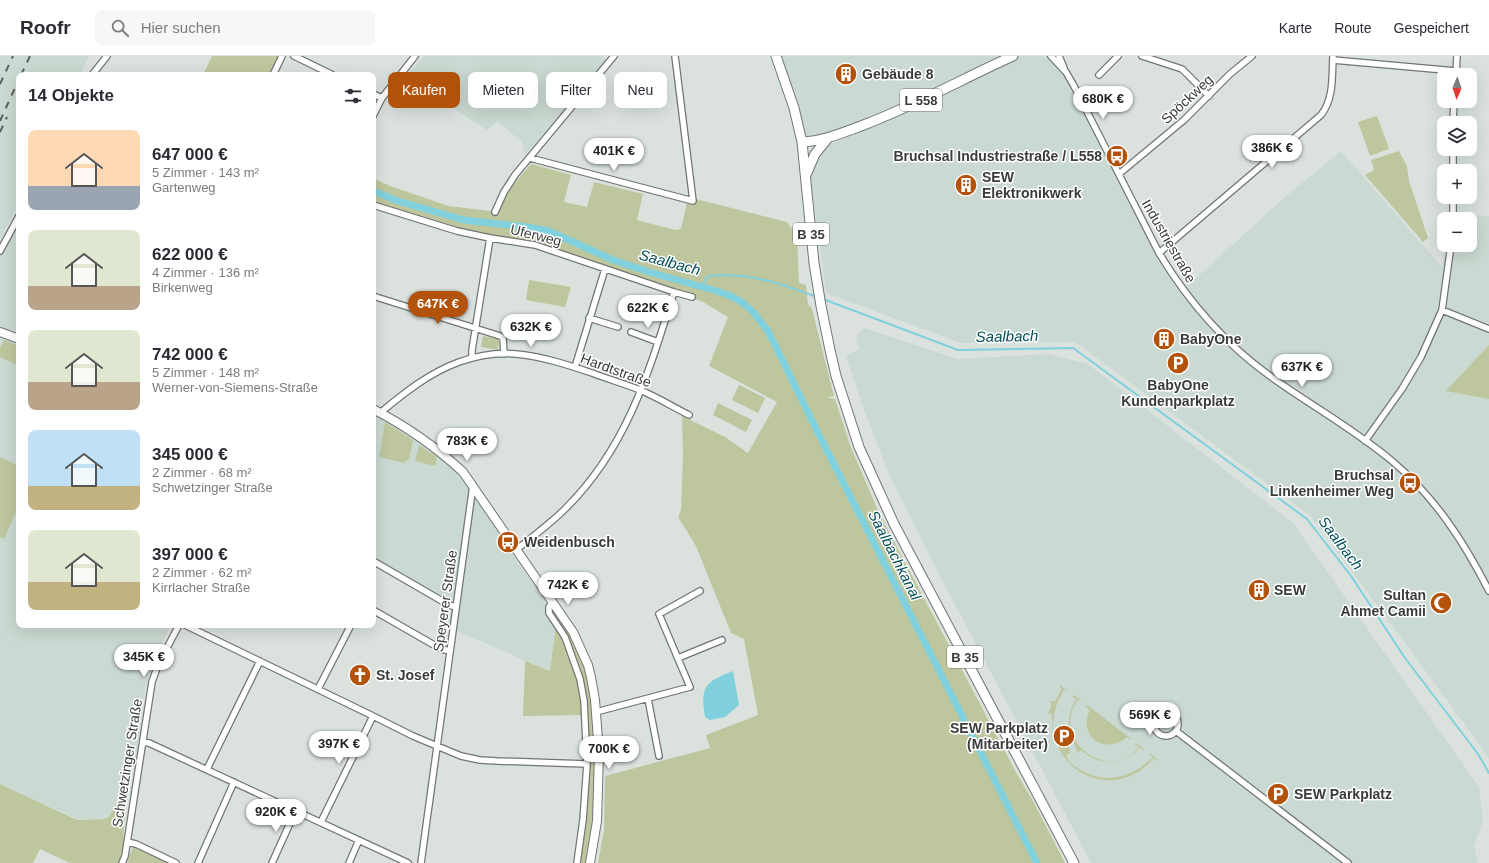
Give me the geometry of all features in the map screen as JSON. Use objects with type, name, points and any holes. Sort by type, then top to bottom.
[{"type":"main road","name":"B 35","points":[[776,56],[794,108],[802,142],[818,292],[836,376],[859,447],[874,483],[894,524],[1074,863]]},
{"type":"main road","name":"L 558","points":[[802,142],[828,138],[878,120],[1013,56]]},
{"type":"main road","name":"B 35","points":[[806,176],[815,154],[828,138]]},
{"type":"main road","points":[[0,332],[16,338]]},
{"type":"main road","points":[[377,411],[442,453],[463,472],[573,632],[588,666],[596,712],[599,753],[598,799],[597,821],[590,863]]},
{"type":"street","points":[[94,72],[106,58],[111,56]]},
{"type":"street","points":[[274,72],[282,56]]},
{"type":"street","points":[[294,56],[327,72]]},
{"type":"street","points":[[376,110],[382,98],[415,56]]},
{"type":"street","points":[[495,212],[504,192],[515,175],[612,58],[606,56]]},
{"type":"street","points":[[530,158],[693,202],[675,56]]},
{"type":"street","name":"Industriestraße","points":[[1051,56],[1066,72]]},
{"type":"street","name":"Industriestraße","points":[[1059,56],[1159,253],[1174,278],[1198,309],[1230,343],[1269,376],[1365,440],[1416,482],[1457,534],[1489,592]]},
{"type":"street","points":[[1099,75],[1118,56]]},
{"type":"street","points":[[1142,56],[1182,69],[1209,96]]},
{"type":"street","name":"Spöckweg","points":[[1119,174],[1184,120],[1230,74],[1252,56]]},
{"type":"street","points":[[1456,68],[1457,56]]},
{"type":"street","points":[[1159,253],[1322,115],[1330,100],[1333,58],[1437,71]]},
{"type":"street","points":[[376,95],[382,98]]},
{"type":"street","name":"Uferweg","points":[[376,205],[457,231],[535,245],[692,297]]},
{"type":"street","points":[[0,251],[16,222]]},
{"type":"street","points":[[472,358],[475,328],[490,238]]},
{"type":"street","points":[[1365,440],[1402,389],[1421,357],[1442,310],[1450,252]]},
{"type":"street","points":[[575,367],[605,269]]},
{"type":"street","points":[[516,550],[565,509],[596,474],[622,433],[642,391],[674,292]]},
{"type":"street","points":[[376,297],[503,338],[504,354]]},
{"type":"street","points":[[1442,310],[1489,329]]},
{"type":"street","points":[[589,318],[618,327]]},
{"type":"street","points":[[631,332],[658,342]]},
{"type":"street","name":"Hardtstraße","points":[[377,411],[407,390],[437,372],[459,362],[472,358],[516,354],[543,358],[575,367],[642,391],[689,415]]},
{"type":"street","name":"Speyerer Straße","points":[[421,863],[473,485]]},
{"type":"street","points":[[376,563],[449,605],[456,607]]},
{"type":"street","points":[[596,712],[690,688],[659,614],[700,591]]},
{"type":"street","points":[[553,602],[549,607],[549,613],[565,637],[574,661],[584,701],[587,764],[583,820],[577,863]]},
{"type":"street","points":[[376,612],[441,649],[450,651]]},
{"type":"street","name":"Schwetzinger Straße","points":[[122,863],[125,856],[152,682],[158,665],[177,628]]},
{"type":"street","points":[[191,628],[373,716],[462,756],[480,760],[587,764]]},
{"type":"street","points":[[318,689],[348,628]]},
{"type":"street","points":[[678,658],[722,640]]},
{"type":"street","points":[[207,769],[260,661]]},
{"type":"street","points":[[648,699],[660,756]]},
{"type":"street","points":[[1162,713],[1173,714],[1178,720],[1176,731],[1169,736],[1161,735],[1156,729],[1156,718],[1162,713]]},
{"type":"street","points":[[322,822],[373,716]]},
{"type":"street","points":[[1176,731],[1348,863]]},
{"type":"street","points":[[143,742],[162,748],[408,863]]},
{"type":"street","points":[[198,863],[234,782]]},
{"type":"street","points":[[272,863],[296,810]]},
{"type":"street","points":[[349,863],[359,840]]},
{"type":"street","points":[[127,842],[136,844],[176,863]]},
{"type":"shaded area","points":[[0,56],[89,56],[81,72],[16,72],[16,210],[0,239]]},
{"type":"shaded area","points":[[424,56],[602,56],[608,61],[598,72],[546,72],[546,108],[566,108],[525,155],[522,142],[497,121],[487,130],[453,108],[460,108],[460,72],[411,72]]},
{"type":"shaded area","points":[[779,56],[1002,56],[917,100],[839,133],[805,139],[799,107]]},
{"type":"shaded area","points":[[1012,56],[1054,56],[1066,72],[1147,231],[1183,290],[1285,197],[1341,151],[1442,267],[1444,252],[1477,252],[1477,215],[1489,216],[1489,759],[1311,516],[1075,342],[961,343],[826,293],[810,175],[823,148],[920,104]]},
{"type":"shaded area","points":[[16,229],[16,628],[170,628],[152,664],[145,688],[136,759],[130,778],[109,818],[105,819],[77,819],[0,784],[0,256]]},
{"type":"shaded area","points":[[864,328],[958,359],[1049,354],[1088,364],[1293,523],[1479,787],[1483,820],[1474,846],[1478,863],[1091,863],[930,557],[890,477],[863,407],[846,356],[860,349],[856,341],[858,333]]},
{"type":"shaded area","points":[[376,416],[389,422],[449,464],[467,483],[516,560],[543,596],[555,629],[550,671],[448,627],[451,601],[376,559]]},
{"type":"green space","points":[[212,56],[278,56],[270,72],[204,72]]},
{"type":"green space","points":[[1377,116],[1389,149],[1370,156],[1358,122]]},
{"type":"green space","points":[[1399,151],[1407,166],[1409,181],[1428,238],[1423,242],[1365,175],[1374,170],[1371,160]]},
{"type":"green space","points":[[531,164],[571,175],[564,202],[587,207],[594,182],[643,194],[637,220],[675,230],[681,229],[688,197],[787,222],[797,236],[799,283],[806,285],[808,304],[812,309],[834,396],[828,398],[835,399],[850,445],[879,513],[1065,863],[598,863],[604,830],[605,776],[710,748],[706,735],[758,715],[744,639],[731,633],[696,546],[678,517],[681,510],[683,454],[682,416],[725,437],[748,453],[777,402],[709,366],[728,317],[703,302],[676,291],[532,241],[470,231],[376,203],[376,179],[390,186],[449,206],[498,212],[511,187]]},
{"type":"green space","points":[[529,280],[571,287],[565,307],[526,300]]},
{"type":"green space","points":[[483,336],[499,339],[498,350],[481,347]]},
{"type":"green space","points":[[4,340],[16,345],[16,365],[0,357],[0,348]]},
{"type":"green space","points":[[1489,345],[1489,399],[1446,391]]},
{"type":"green space","points":[[739,385],[765,398],[758,413],[732,400]]},
{"type":"green space","points":[[718,403],[752,420],[746,432],[713,415]]},
{"type":"green space","points":[[385,422],[413,440],[409,460],[406,460],[405,463],[379,457]]},
{"type":"green space","points":[[419,445],[437,457],[435,466],[415,461]]},
{"type":"green space","points":[[0,457],[16,465],[16,512],[4,539],[0,537]]},
{"type":"green space","points":[[553,602],[588,665],[599,753],[590,863],[577,863],[587,764],[585,715],[523,716],[525,661],[550,671],[556,624],[549,613]]},
{"type":"green space","points":[[1060,685],[1068,692],[1064,690],[1058,702],[1055,709],[1053,725],[1052,714],[1048,713],[1051,707],[1051,701],[1055,701],[1062,689],[1059,686]]},
{"type":"green space","points":[[1074,695],[1082,702],[1077,700],[1071,716],[1072,730],[1077,743],[1087,753],[1099,759],[1113,761],[1127,757],[1139,747],[1135,744],[1136,743],[1144,750],[1140,748],[1126,758],[1111,762],[1095,759],[1081,750],[1077,753],[1074,743],[1066,734],[1070,733],[1070,716],[1076,699],[1072,696]]},
{"type":"green space","points":[[1087,705],[1131,739],[1130,740],[1127,737],[1119,742],[1110,744],[1102,744],[1095,740],[1090,735],[1087,728],[1087,719],[1090,710],[1086,707]]},
{"type":"green space","points":[[1056,739],[1059,744],[1063,741],[1069,745],[1070,753],[1066,755],[1070,762],[1090,775],[1109,778],[1128,774],[1137,770],[1153,757],[1149,754],[1150,753],[1158,760],[1154,758],[1138,772],[1121,779],[1103,780],[1087,775],[1072,766],[1061,752]]},
{"type":"green space","points":[[130,778],[124,825],[123,847],[119,863],[70,863],[40,849],[33,863],[0,863],[0,784],[77,820],[105,819],[109,817]]},
{"type":"green space","points":[[133,847],[169,863],[129,863],[127,862]]},
{"type":"water","points":[[733,671],[739,705],[725,717],[710,720],[705,717],[703,698],[704,692],[707,686],[716,678]]},
{"type":"waterway","name":"Saalbachkanal","points":[[376,192],[398,201],[464,220],[549,231],[613,260],[733,297],[753,312],[768,331],[818,433],[1037,863]]},
{"type":"waterway","name":"Saalbach","points":[[701,287],[708,276],[723,275],[750,277],[777,283],[817,297]]},
{"type":"waterway","name":"Saalbach","points":[[823,299],[958,350],[1073,348],[1307,519],[1351,576],[1405,658],[1478,754],[1489,773]]},
{"type":"railway","points":[[0,84],[13,56]]},
{"type":"railway","points":[[22,72],[30,56]]},
{"type":"railway","points":[[0,121],[16,86]]},
{"type":"railway","points":[[0,132],[7,117]]},
{"type":"place","name":"Gebäude 8","points":[[846,74]]},
{"type":"place","name":"Bruchsal Industriestraße / L558","points":[[1117,156]]},
{"type":"place","name":"SEW Elektronikwerk","points":[[966,185]]},
{"type":"place","name":"BabyOne","points":[[1164,339]]},
{"type":"place","name":"BabyOne Kundenparkplatz","points":[[1178,363]]},
{"type":"place","name":"Bruchsal Linkenheimer Weg","points":[[1410,483]]},
{"type":"place","name":"Weidenbusch","points":[[508,542]]},
{"type":"place","name":"SEW","points":[[1259,590]]},
{"type":"place","name":"Sultan Ahmet Camii","points":[[1441,603]]},
{"type":"place","name":"St. Josef","points":[[360,675]]},
{"type":"place","name":"SEW Parkplatz (Mitarbeiter)","points":[[1064,736]]},
{"type":"place","name":"SEW Parkplatz","points":[[1278,794]]}]
